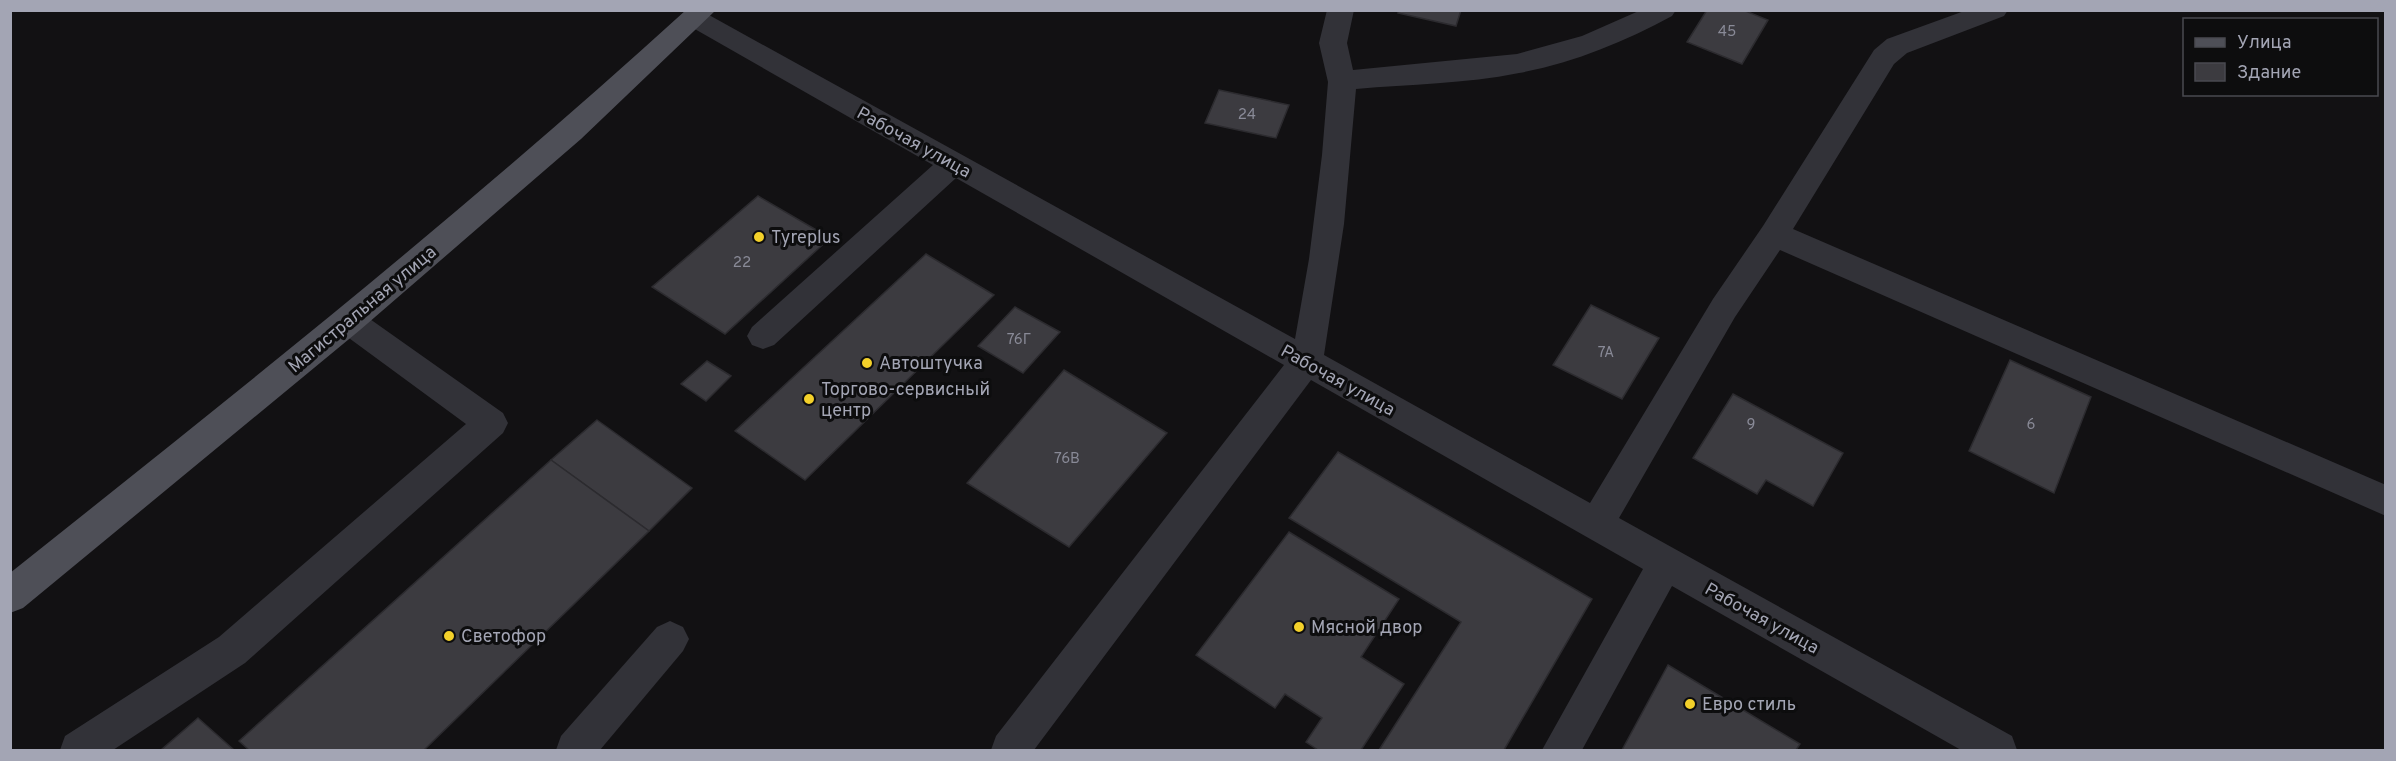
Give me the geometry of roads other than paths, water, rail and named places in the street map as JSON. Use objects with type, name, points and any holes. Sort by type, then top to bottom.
[{"type":"main road","name":"Магистральная улица","points":[[10,596],[349,321],[571,132],[692,13]]},
{"type":"street","points":[[1010,750],[1306,362],[1318,309],[1329,238],[1342,81],[1333,52],[1332,32],[1341,10]]},
{"type":"street","points":[[1342,81],[1516,64],[1560,53],[1633,27],[1663,10]]},
{"type":"street","points":[[1596,525],[1724,308],[1774,234],[1884,57],[1897,46],[1995,10]]},
{"type":"street","name":"Рабочая улица","points":[[692,13],[953,164],[1998,750]]},
{"type":"street","points":[[763,336],[953,164]]},
{"type":"street","points":[[1774,234],[2385,501]]},
{"type":"street","points":[[79,750],[232,650],[491,423],[349,321]]},
{"type":"street","points":[[1561,750],[1665,564]]},
{"type":"street","points":[[574,750],[670,639]]},
{"type":"place","name":"Tyreplus","points":[[759,237]]},
{"type":"place","name":"Автоштучка","points":[[867,363]]},
{"type":"place","name":"Торгово-сервисный центр","points":[[809,399]]},
{"type":"place","name":"Мясной двор","points":[[1299,627]]},
{"type":"place","name":"Светофор","points":[[449,636]]},
{"type":"place","name":"Евро стиль","points":[[1690,704]]}]
